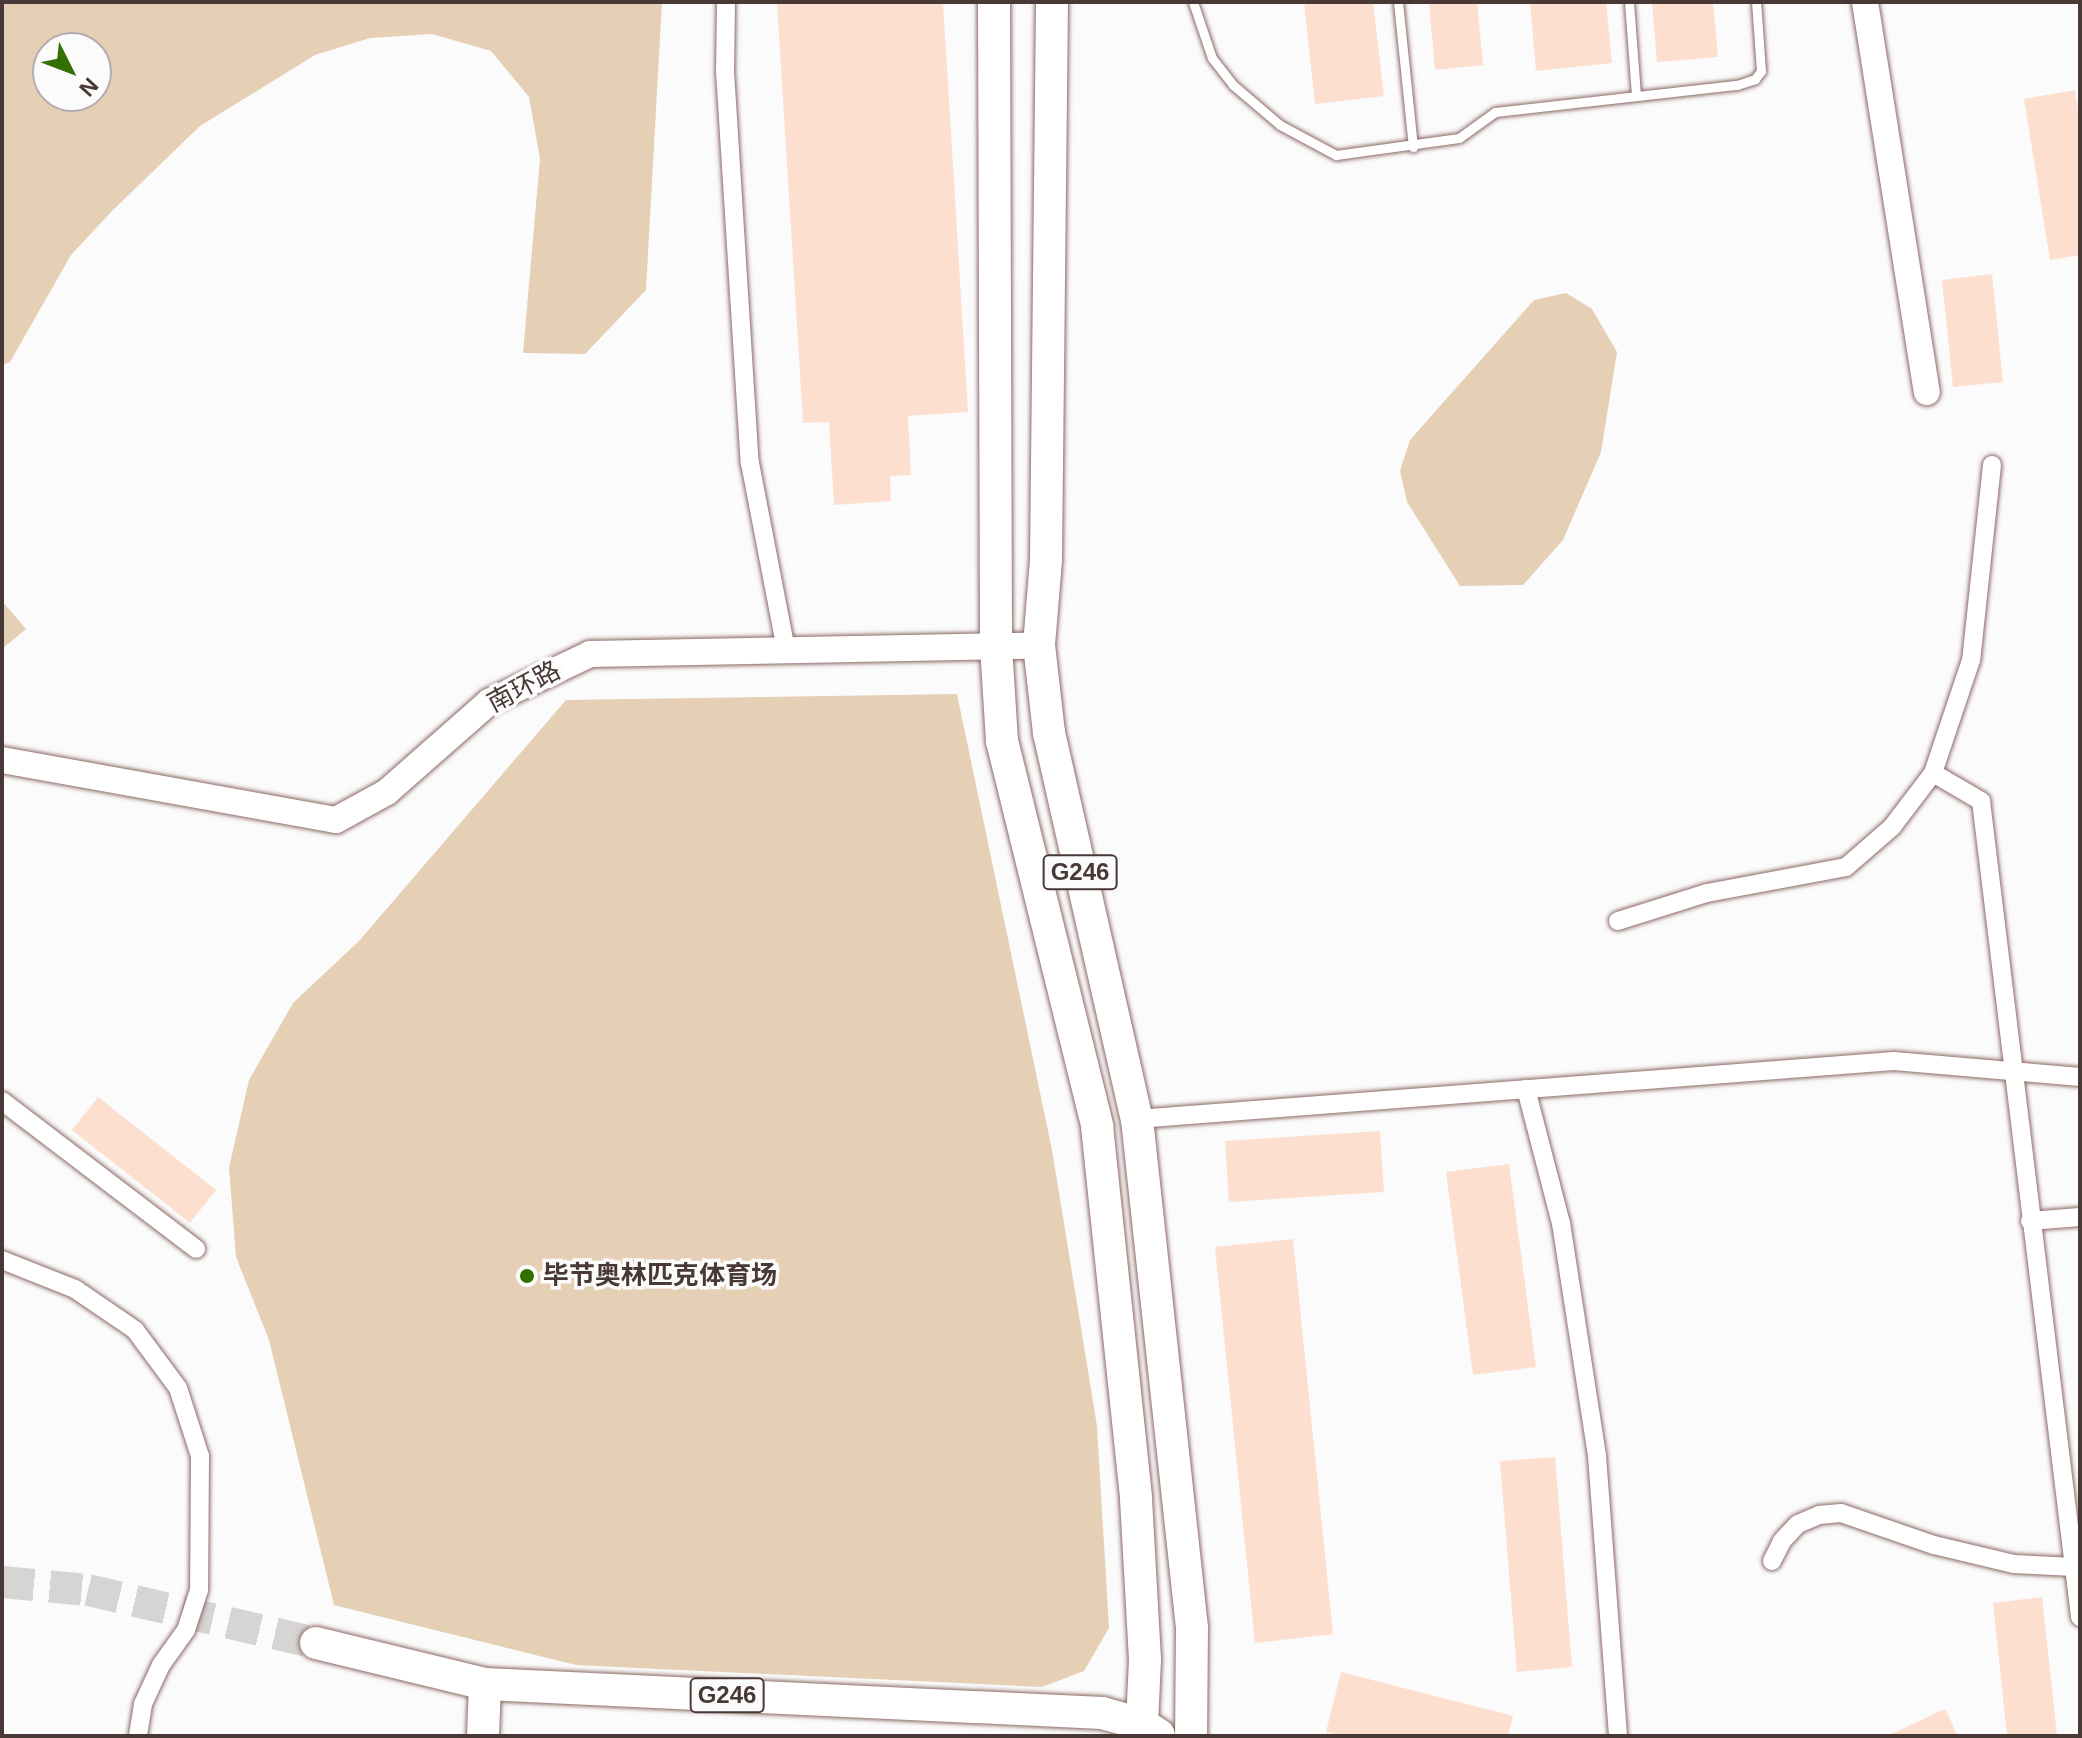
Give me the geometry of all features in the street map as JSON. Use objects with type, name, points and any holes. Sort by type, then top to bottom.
[{"type":"highway","name":"G246","points":[[316,1643],[485,1684],[1102,1713],[1149,1732],[1136,1499],[1097,1126],[1002,741],[996,646],[994,2]]},
{"type":"highway","name":"G246","points":[[1052,2],[1046,560],[1039,645],[1049,733],[1137,1119],[1192,1628],[1191,1736]]},
{"type":"highway","points":[[483,1736],[485,1684]]},
{"type":"main road","points":[[1865,2],[1927,392]]},
{"type":"main road","name":"南环路","points":[[2,760],[336,820],[387,792],[489,702],[590,654],[1039,645]]},
{"type":"street","points":[[726,2],[725,71],[750,463],[786,650]]},
{"type":"street","points":[[1618,921],[1707,893],[1846,867],[1892,827],[1933,773],[1971,660],[1992,465]]},
{"type":"street","points":[[1933,773],[1981,801],[2080,1617]]},
{"type":"street","points":[[1137,1119],[1894,1061],[2080,1077]]},
{"type":"street","points":[[1526,1089],[1561,1223],[1597,1456],[1618,1736]]},
{"type":"street","points":[[2,1101],[196,1249]]},
{"type":"street","points":[[2030,1221],[2080,1217]]},
{"type":"street","points":[[2,1260],[75,1289],[135,1330],[178,1388],[200,1456],[199,1590],[186,1630],[161,1665],[143,1704],[138,1736]]},
{"type":"street","points":[[1772,1561],[1782,1541],[1798,1524],[1819,1515],[1841,1513],[1934,1545],[2014,1564],[2074,1567]]},
{"type":"lane","points":[[1193,2],[1212,58],[1233,85],[1280,125],[1336,155],[1413,147],[1459,138],[1495,112],[1737,85],[1755,79],[1761,71],[1756,2]]},
{"type":"lane","points":[[1398,2],[1413,147]]},
{"type":"lane","points":[[1629,2],[1636,96]]},
{"type":"shaded area","points":[[2,2],[662,2],[646,290],[585,354],[523,353],[540,159],[529,97],[491,51],[432,34],[370,38],[315,55],[200,126],[71,255],[10,362],[2,365]]},
{"type":"shaded area","points":[[1566,293],[1592,309],[1617,352],[1601,452],[1563,540],[1523,585],[1460,586],[1407,502],[1400,471],[1410,440],[1534,300]]},
{"type":"shaded area","points":[[2,601],[26,629],[2,649]]},
{"type":"shaded area","points":[[957,694],[1052,1150],[1097,1426],[1109,1628],[1084,1671],[1042,1687],[576,1665],[334,1605],[269,1340],[236,1257],[229,1168],[249,1080],[293,1003],[359,941],[566,700]]},
{"type":"building","points":[[777,2],[943,2],[968,412],[908,416],[911,475],[890,476],[891,501],[834,505],[829,422],[803,423]]},
{"type":"building","points":[[1304,2],[1373,2],[1384,96],[1315,104]]},
{"type":"building","points":[[1429,2],[1477,2],[1483,65],[1435,70]]},
{"type":"building","points":[[1530,2],[1606,2],[1612,63],[1536,71]]},
{"type":"building","points":[[1652,2],[1713,2],[1718,57],[1657,62]]},
{"type":"building","points":[[2075,90],[2080,123],[2080,255],[2050,260],[2024,99]]},
{"type":"building","points":[[1992,274],[2003,382],[1953,387],[1942,280]]},
{"type":"building","points":[[98,1097],[216,1190],[190,1223],[72,1130]]},
{"type":"building","points":[[1380,1131],[1384,1192],[1229,1202],[1225,1141]]},
{"type":"building","points":[[1509,1164],[1536,1367],[1473,1375],[1446,1172]]},
{"type":"building","points":[[1293,1239],[1333,1634],[1255,1643],[1215,1247]]},
{"type":"building","points":[[1555,1457],[1572,1667],[1517,1672],[1500,1461]]},
{"type":"building","points":[[2042,1597],[2057,1736],[2007,1736],[1993,1603]]},
{"type":"building","points":[[1341,1672],[1513,1716],[1508,1736],[1340,1736],[1326,1732]]},
{"type":"building","points":[[1945,1709],[1958,1736],[1887,1736]]},
{"type":"tunnel","points":[[2,1582],[88,1590],[316,1643]]},
{"type":"place","name":"毕节奥林匹克体育场","points":[[527,1276]]}]
